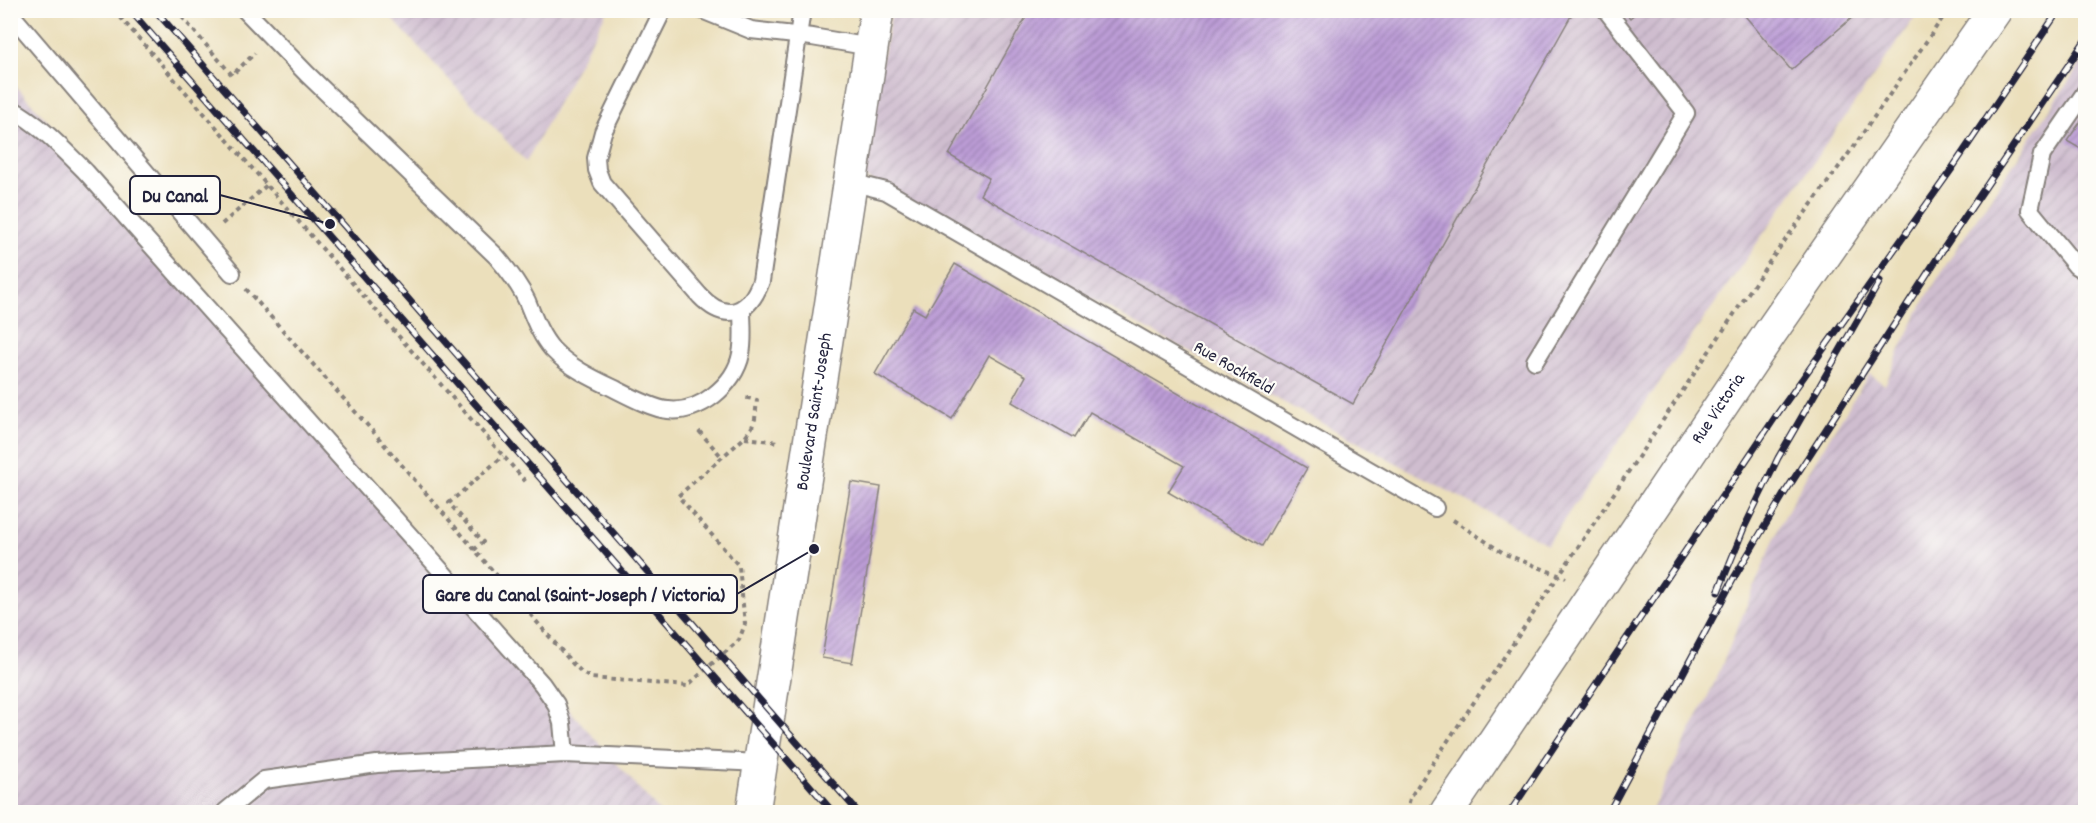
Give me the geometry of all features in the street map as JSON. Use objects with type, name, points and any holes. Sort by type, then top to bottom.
[{"type":"main road","name":"Boulevard Saint-Joseph","points":[[753,813],[877,10]]},
{"type":"main road","name":"Rue Victoria","points":[[1447,813],[1770,333],[1995,10]]},
{"type":"lane","points":[[245,10],[300,67],[496,256],[517,283],[543,337],[553,349],[587,375],[621,393],[665,410],[680,410],[717,394],[732,376],[741,355],[742,309]]},
{"type":"lane","points":[[663,10],[603,132],[596,158],[597,170],[602,183],[710,306],[720,312],[730,313],[742,309],[751,300],[761,281],[802,10]]},
{"type":"lane","points":[[702,10],[751,30],[871,47]]},
{"type":"lane","points":[[1535,361],[1686,113],[1606,10]]},
{"type":"lane","points":[[10,13],[232,273]]},
{"type":"lane","points":[[2085,92],[2042,155],[2030,210],[2076,267],[2085,272]]},
{"type":"lane","points":[[10,108],[30,119],[46,132],[86,172],[542,684],[556,704],[562,723],[565,754]]},
{"type":"lane","name":"Rue Rockfield","points":[[850,182],[886,191],[1435,508]]},
{"type":"lane","points":[[225,813],[264,780],[377,764],[565,754],[761,763]]},
{"type":"path","points":[[114,10],[526,482]]},
{"type":"path","points":[[176,10],[232,75],[251,56]]},
{"type":"path","points":[[1407,813],[1410,798],[1421,780],[1557,576],[1767,265],[1852,149],[1948,10]]},
{"type":"path","points":[[213,232],[267,185]]},
{"type":"path","points":[[232,273],[584,674],[591,678],[687,686],[739,640],[745,624],[739,566],[678,496],[744,438],[752,428],[758,400]]},
{"type":"path","points":[[680,410],[721,456]]},
{"type":"path","points":[[744,438],[787,443]]},
{"type":"path","points":[[474,549],[483,542],[449,503],[503,456]]},
{"type":"path","points":[[1435,508],[1505,554],[1557,576],[1598,586]]},
{"type":"shaded area","points":[[385,11],[607,11],[526,162]]},
{"type":"shaded area","points":[[892,11],[1919,11],[1547,544],[857,173]]},
{"type":"shaded area","points":[[2085,57],[2085,812],[1651,812],[1717,677],[1780,525],[1807,474],[1869,374],[1885,385],[1927,296],[1952,255]]},
{"type":"shaded area","points":[[11,80],[660,812],[11,812]]},
{"type":"building","points":[[1030,10],[1567,10],[1572,14],[1353,404],[980,195],[989,178],[949,155]]},
{"type":"building","points":[[1623,10],[1639,10],[1630,18]]},
{"type":"building","points":[[1740,10],[1861,10],[1791,70]]},
{"type":"building","points":[[2086,114],[2086,152],[2067,141]]},
{"type":"building","points":[[955,264],[1307,468],[1262,546],[1168,492],[1184,466],[1090,412],[1074,438],[1012,402],[1026,376],[989,355],[952,419],[875,374],[913,308],[925,315]]},
{"type":"building","points":[[851,482],[881,487],[852,663],[822,658]]},
{"type":"railway","points":[[130,10],[833,812]]},
{"type":"railway","points":[[155,10],[858,812]]},
{"type":"railway","points":[[1510,812],[1778,413],[1951,170],[2059,10]]},
{"type":"railway","points":[[1609,812],[1735,576],[1784,494],[1942,251],[2086,39]]},
{"type":"railway","points":[[1718,592],[1744,528],[1778,458],[1880,281]]},
{"type":"place","name":"Du Canal","points":[[330,224]]},
{"type":"place","name":"Gare du Canal (Saint-Joseph / Victoria)","points":[[814,549]]}]
